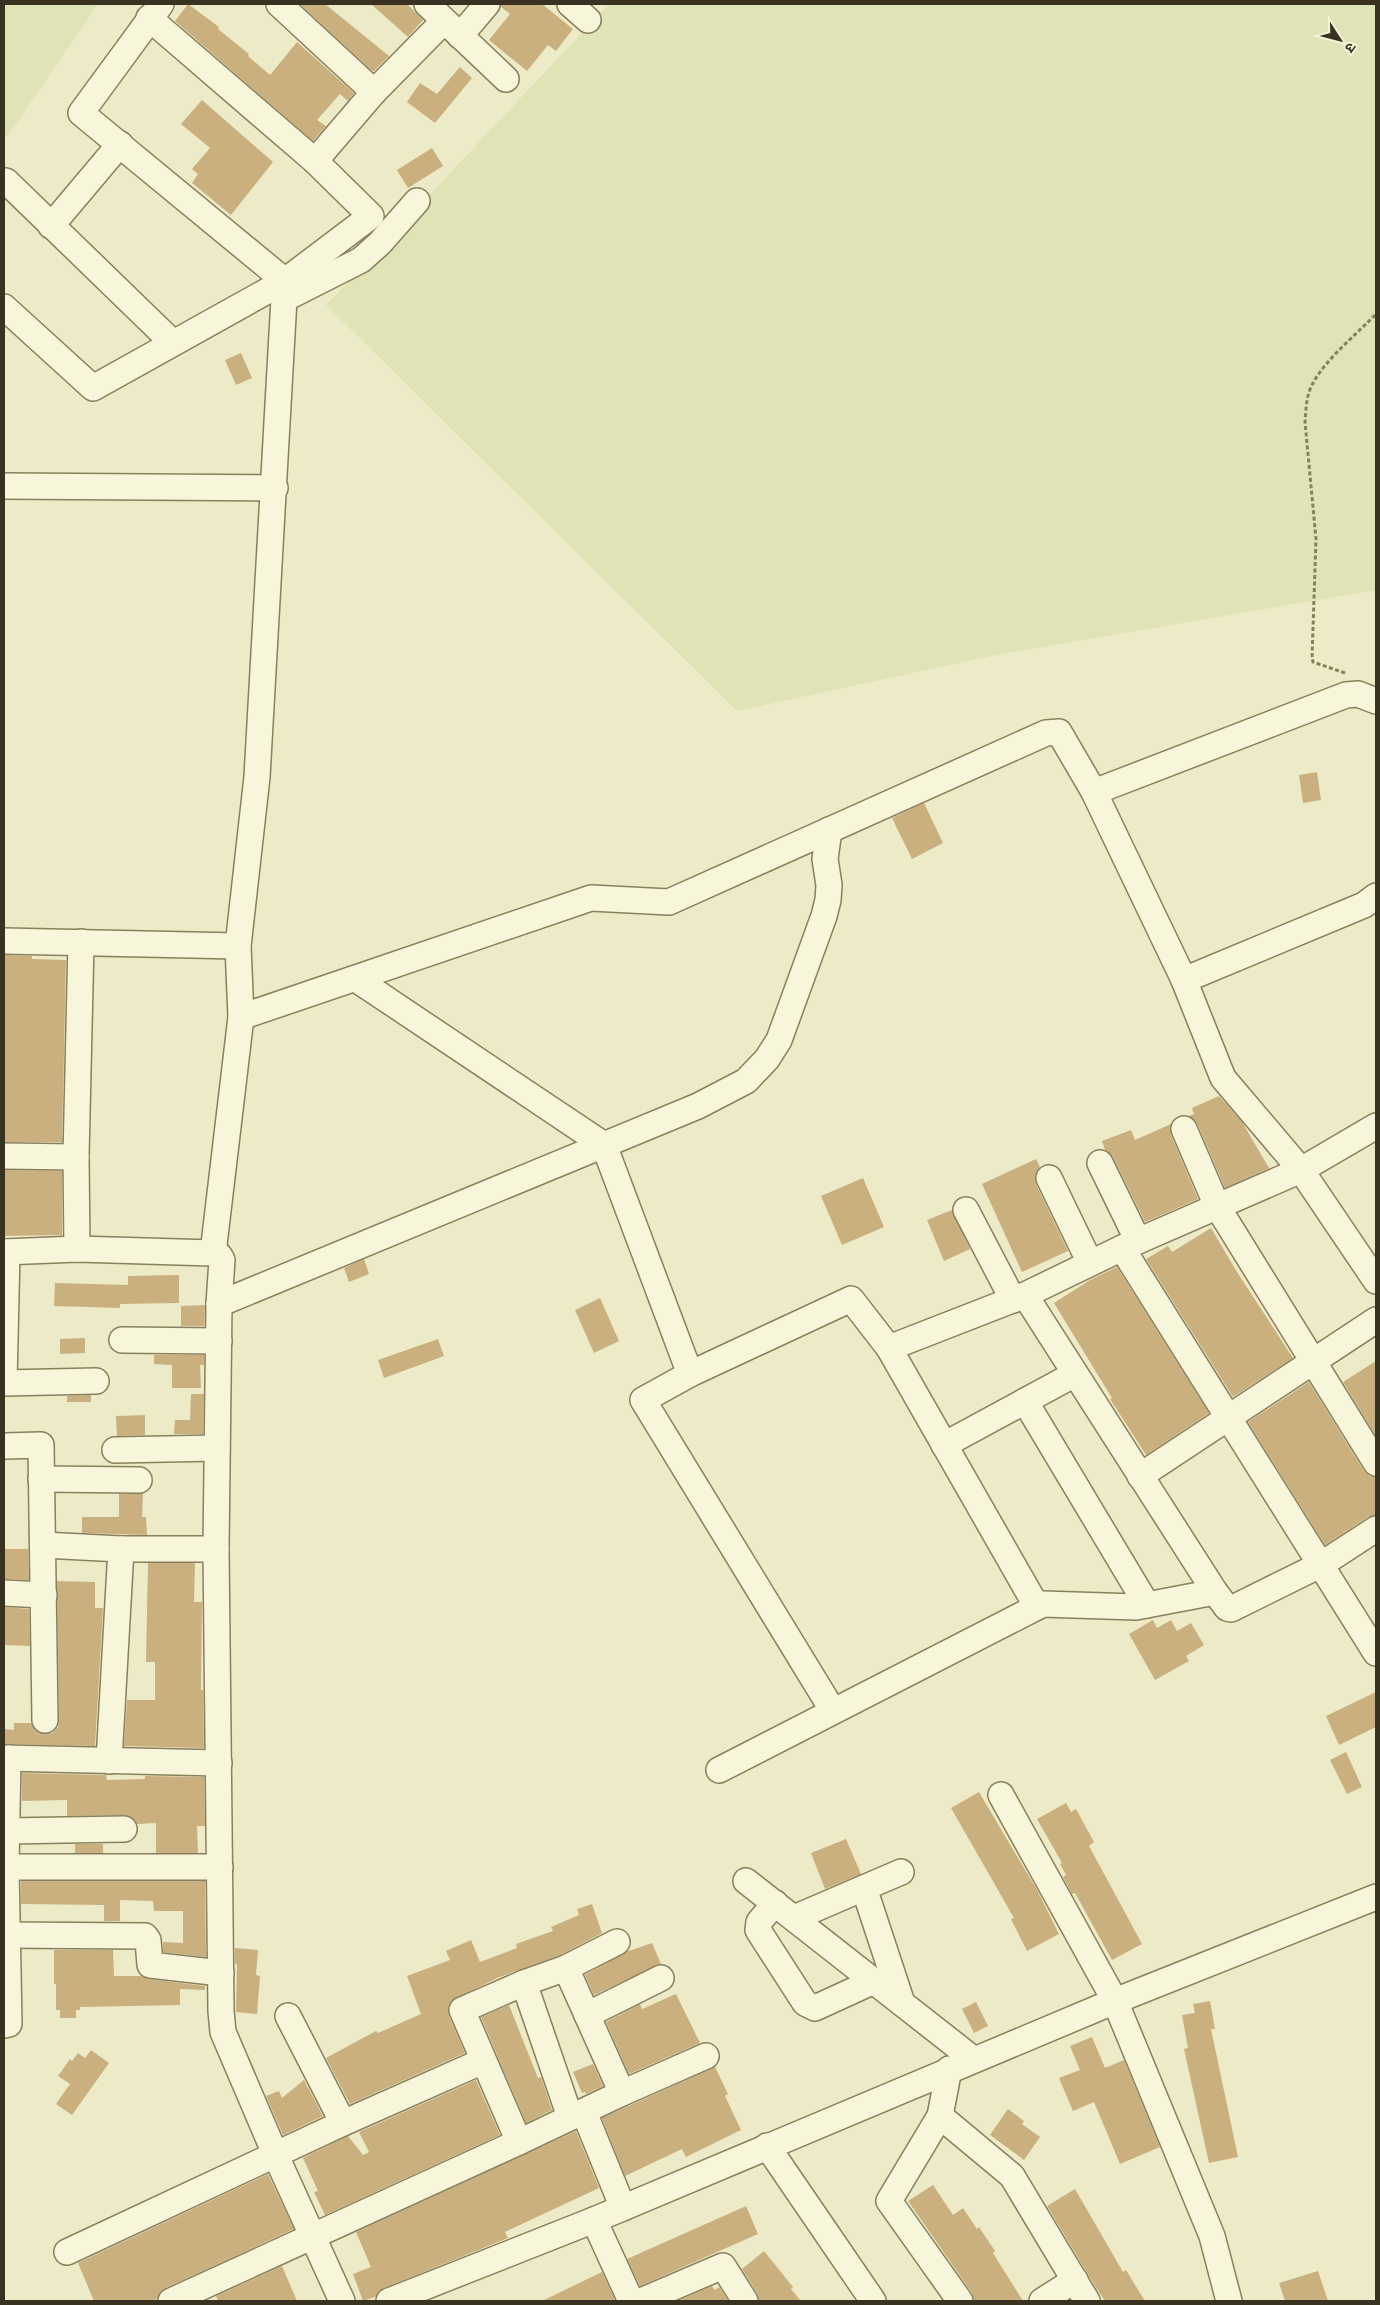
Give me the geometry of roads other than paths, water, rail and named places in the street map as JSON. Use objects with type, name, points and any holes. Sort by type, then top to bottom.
[{"type":"street","points":[[279,4],[374,92]]},
{"type":"street","points":[[315,161],[374,92],[444,20],[487,4]]},
{"type":"street","points":[[214,1254],[241,1017],[238,946],[257,777],[285,290],[371,216],[155,11],[81,113],[120,144],[285,290]]},
{"type":"street","points":[[444,20],[506,79]]},
{"type":"street","points":[[51,226],[120,144]]},
{"type":"street","points":[[4,182],[6,181],[173,343]]},
{"type":"street","points":[[4,307],[93,388],[173,343],[285,290],[361,260],[380,243],[417,200]]},
{"type":"street","points":[[4,486],[275,488]]},
{"type":"street","points":[[1094,792],[1346,695],[1367,697]]},
{"type":"street","points":[[241,1017],[591,898],[669,902],[1054,731],[1059,732],[1094,792],[1184,980],[1222,1078],[1301,1170],[1376,1281]]},
{"type":"street","points":[[219,1304],[698,1106],[746,1081],[767,1059],[779,1040],[828,900],[825,859],[829,830]]},
{"type":"street","points":[[1184,980],[1364,905],[1376,896]]},
{"type":"street","points":[[4,941],[238,946]]},
{"type":"street","points":[[77,1249],[76,1157],[81,942]]},
{"type":"street","points":[[356,979],[604,1144],[690,1374]]},
{"type":"street","points":[[889,1348],[1019,1297],[1130,1244],[1301,1170],[1376,1126]]},
{"type":"street","points":[[1184,1130],[1217,1206],[1376,1463]]},
{"type":"street","points":[[4,1156],[76,1157]]},
{"type":"street","points":[[1100,1163],[1130,1244],[1229,1418],[1322,1564],[1376,1654]]},
{"type":"street","points":[[1050,1178],[1090,1263]]},
{"type":"street","points":[[966,1210],[1019,1297],[1075,1374],[1224,1606],[1232,1609],[1322,1564],[1376,1529]]},
{"type":"street","points":[[96,1381],[4,1383],[5,1252],[77,1249],[219,1255],[222,1260],[219,1304],[216,1549],[223,2032],[276,2156],[342,2301]]},
{"type":"street","points":[[833,1711],[643,1400],[690,1374],[850,1299],[889,1348],[1036,1607]]},
{"type":"street","points":[[1140,1476],[1376,1320]]},
{"type":"street","points":[[122,1340],[219,1341]]},
{"type":"street","points":[[944,1444],[1075,1374]]},
{"type":"street","points":[[1025,1401],[1147,1605]]},
{"type":"street","points":[[4,1446],[41,1445],[45,1720]]},
{"type":"street","points":[[115,1450],[217,1448]]},
{"type":"street","points":[[42,1479],[139,1480]]},
{"type":"street","points":[[43,1546],[121,1549],[216,1549]]},
{"type":"street","points":[[109,1761],[121,1549]]},
{"type":"street","points":[[718,1770],[1043,1604],[1147,1605],[1215,1592]]},
{"type":"street","points":[[4,1593],[44,1595]]},
{"type":"street","points":[[4,2025],[9,2024],[6,1935],[6,1758],[219,1763]]},
{"type":"street","points":[[1001,1795],[1115,2001],[1212,2236],[1229,2301]]},
{"type":"street","points":[[7,1831],[124,1829]]},
{"type":"street","points":[[6,1867],[220,1867]]},
{"type":"street","points":[[874,1981],[815,2008],[805,2003],[758,1930],[759,1922],[784,1911],[864,1888],[901,1872]]},
{"type":"street","points":[[746,1881],[973,2059]]},
{"type":"street","points":[[864,1888],[902,2004]]},
{"type":"street","points":[[400,2299],[623,2208],[973,2059],[1376,1897]]},
{"type":"street","points":[[6,1935],[145,1936],[148,1940],[150,1965],[221,1972]]},
{"type":"street","points":[[519,2142],[462,2010],[524,1983],[566,1968],[617,1942]]},
{"type":"street","points":[[566,1968],[622,2092]]},
{"type":"street","points":[[587,2015],[661,1978]]},
{"type":"street","points":[[524,1983],[577,2114],[623,2208]]},
{"type":"street","points":[[288,2016],[343,2123]]},
{"type":"street","points":[[171,2301],[519,2142],[622,2092],[706,2056]]},
{"type":"street","points":[[67,2252],[276,2156],[343,2123],[483,2061]]},
{"type":"street","points":[[949,2069],[940,2116],[889,2201],[960,2301]]},
{"type":"street","points":[[940,2116],[1012,2176],[1087,2301]]},
{"type":"street","points":[[767,2146],[873,2301]]},
{"type":"street","points":[[594,2220],[631,2301]]},
{"type":"street","points":[[641,2301],[724,2266],[745,2301]]},
{"type":"street","points":[[1042,2301],[1075,2280]]}]
